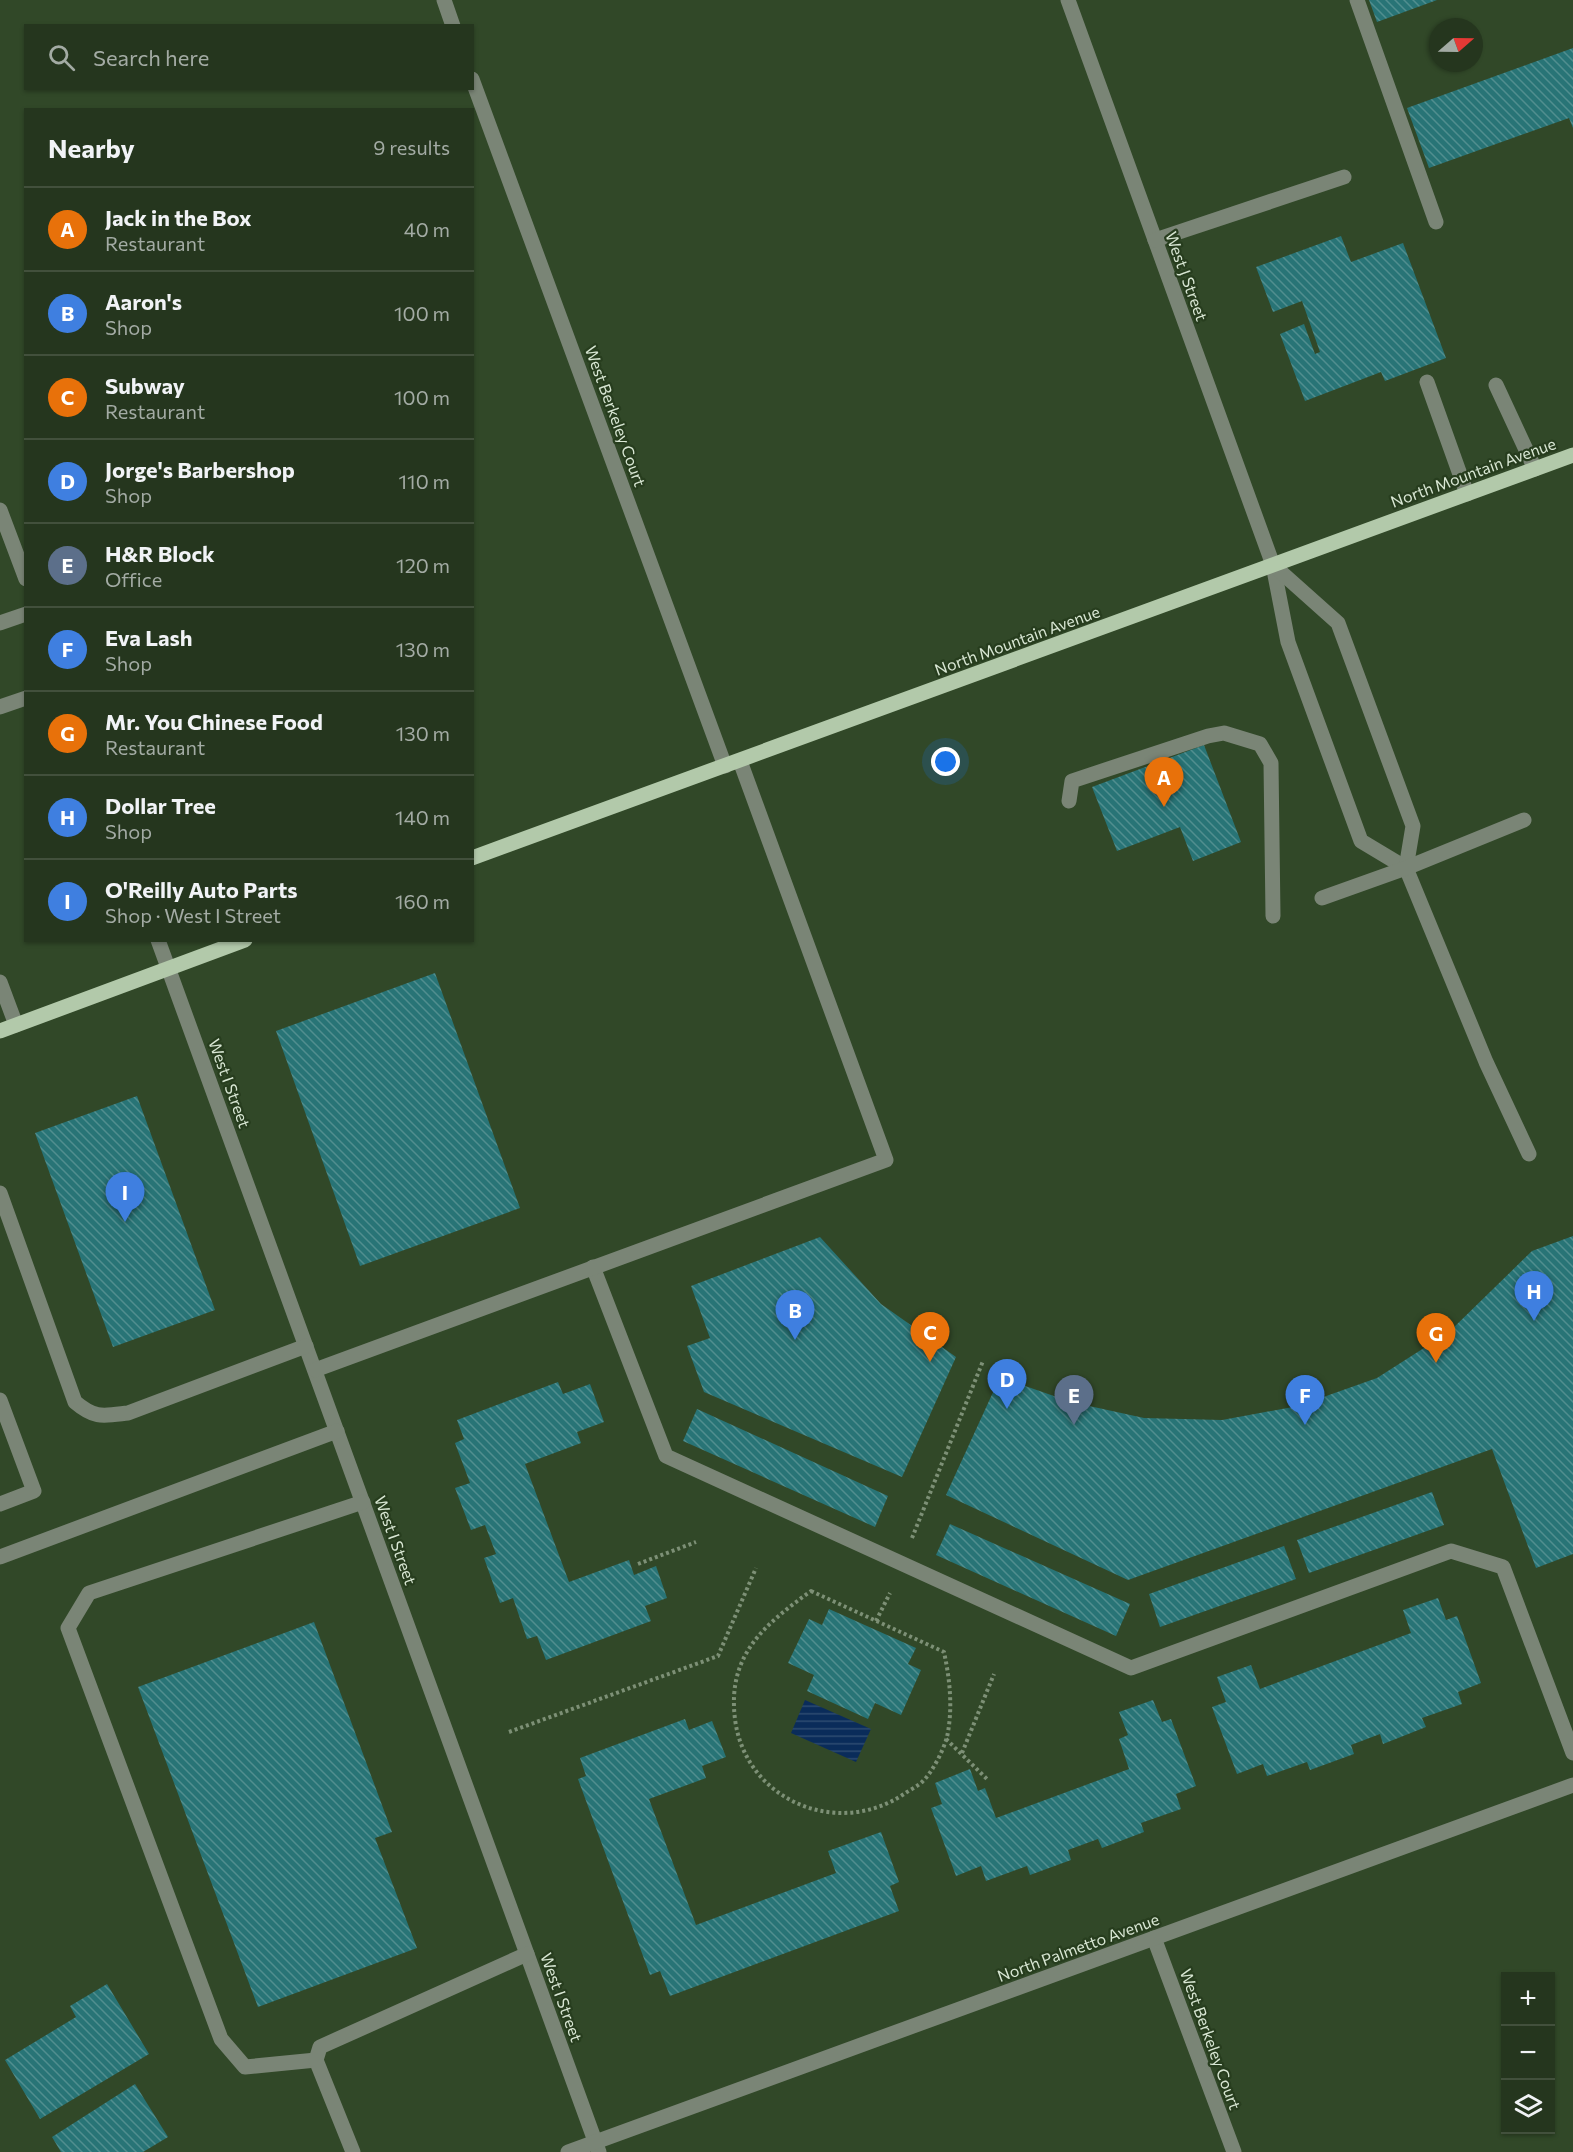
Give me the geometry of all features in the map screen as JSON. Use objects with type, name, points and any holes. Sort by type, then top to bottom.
[{"type":"main road","name":"North Mountain Avenue","points":[[474,857],[1573,455]]},
{"type":"main road","points":[[0,1031],[240,942]]},
{"type":"street","points":[[444,0],[452,24]]},
{"type":"street","name":"West J Street","points":[[1068,0],[1273,565],[1288,642],[1361,841],[1406,868]]},
{"type":"street","points":[[1357,0],[1436,222]]},
{"type":"street","name":"West Berkeley Court","points":[[474,84],[725,766]]},
{"type":"street","points":[[1155,240],[1344,177]]},
{"type":"street","points":[[1426,382],[1467,494]]},
{"type":"street","points":[[1496,386],[1535,469]]},
{"type":"street","points":[[0,510],[24,574]]},
{"type":"street","points":[[1273,565],[1338,622],[1413,826],[1406,868],[1486,1062],[1529,1154]]},
{"type":"street","points":[[0,623],[24,615]]},
{"type":"street","points":[[0,707],[24,699]]},
{"type":"street","points":[[1069,801],[1072,782],[1208,736],[1224,733],[1260,744],[1271,764],[1274,916]]},
{"type":"street","points":[[315,1370],[886,1160],[740,761]]},
{"type":"street","points":[[1322,898],[1406,868],[1524,820]]},
{"type":"street","name":"West I Street","points":[[159,942],[598,2147]]},
{"type":"street","points":[[0,982],[16,1025]]},
{"type":"street","points":[[0,1193],[75,1402],[88,1414],[128,1413],[306,1346]]},
{"type":"street","points":[[593,1268],[666,1456],[1131,1668],[1451,1551],[1503,1567],[1573,1753]]},
{"type":"street","points":[[0,1400],[34,1491],[0,1504]]},
{"type":"street","points":[[0,1557],[337,1431]]},
{"type":"street","points":[[316,2060],[245,2067],[222,2039],[68,1628],[89,1593],[363,1502]]},
{"type":"street","name":"North Palmetto Avenue","points":[[568,2152],[598,2147],[1154,1938],[1573,1785]]},
{"type":"street","name":"West Berkeley Court","points":[[1154,1938],[1234,2152]]},
{"type":"street","points":[[353,2152],[316,2060],[320,2047],[527,1954]]},
{"type":"path","points":[[909,1544],[983,1361]]},
{"type":"path","points":[[638,1564],[696,1542]]},
{"type":"path","points":[[509,1732],[718,1656],[756,1568]]},
{"type":"path","points":[[811,1590],[876,1621],[944,1652],[949,1676],[951,1711],[946,1739],[937,1760],[923,1781],[897,1799],[871,1810],[842,1814],[815,1810],[793,1802],[766,1784],[747,1760],[736,1732],[733,1703],[735,1676],[742,1657],[757,1636],[784,1610],[811,1590]]},
{"type":"path","points":[[876,1621],[890,1593]]},
{"type":"path","points":[[962,1753],[994,1674]]},
{"type":"path","points":[[946,1739],[988,1780]]},
{"type":"water","points":[[805,1700],[871,1729],[856,1762],[791,1733]]},
{"type":"building","points":[[1369,0],[1437,0],[1377,22]]},
{"type":"building","points":[[1573,48],[1573,128],[1569,118],[1429,168],[1407,108]]},
{"type":"building","points":[[1341,236],[1351,262],[1403,243],[1446,358],[1385,381],[1381,372],[1305,401],[1280,334],[1304,324],[1315,354],[1320,352],[1302,301],[1273,312],[1256,267]]},
{"type":"building","points":[[1204,745],[1241,842],[1193,861],[1180,827],[1117,851],[1092,787]]},
{"type":"building","points":[[435,973],[520,1208],[360,1266],[276,1031]]},
{"type":"building","points":[[137,1096],[215,1310],[113,1347],[35,1133]]},
{"type":"building","points":[[1573,1236],[1573,1554],[1536,1568],[1492,1449],[1128,1580],[946,1495],[1000,1377],[1071,1402],[1144,1418],[1222,1420],[1298,1406],[1377,1378],[1449,1332],[1532,1251]]},
{"type":"building","points":[[820,1237],[881,1304],[956,1357],[902,1477],[704,1392],[687,1346],[710,1338],[691,1286]]},
{"type":"building","points":[[558,1382],[563,1394],[590,1384],[604,1422],[577,1432],[581,1443],[525,1464],[569,1582],[629,1560],[634,1575],[656,1566],[667,1598],[645,1606],[651,1621],[546,1660],[537,1636],[527,1639],[513,1598],[500,1603],[484,1558],[496,1554],[485,1525],[471,1530],[455,1488],[470,1483],[455,1443],[464,1439],[457,1420]]},
{"type":"building","points":[[697,1409],[888,1496],[875,1527],[683,1441]]},
{"type":"building","points":[[1432,1492],[1444,1525],[1309,1573],[1297,1540]]},
{"type":"building","points":[[950,1524],[1130,1604],[1116,1636],[936,1555]]},
{"type":"building","points":[[1284,1546],[1296,1579],[1160,1627],[1149,1594]]},
{"type":"building","points":[[1438,1598],[1446,1620],[1457,1616],[1481,1683],[1458,1692],[1462,1704],[1422,1718],[1426,1727],[1383,1744],[1380,1734],[1351,1745],[1354,1754],[1310,1770],[1307,1762],[1267,1776],[1263,1764],[1237,1774],[1212,1707],[1226,1702],[1217,1677],[1251,1665],[1260,1689],[1411,1633],[1403,1610]]},
{"type":"building","points":[[829,1609],[916,1648],[908,1664],[921,1670],[901,1715],[875,1703],[868,1719],[807,1691],[814,1675],[788,1663],[809,1619],[822,1625]]},
{"type":"building","points":[[314,1622],[392,1832],[375,1838],[417,1948],[258,2007],[138,1687]]},
{"type":"building","points":[[1153,1700],[1162,1722],[1171,1719],[1196,1786],[1176,1794],[1181,1809],[1141,1823],[1144,1832],[1102,1848],[1098,1839],[1068,1850],[1071,1860],[1030,1875],[1027,1866],[986,1881],[981,1866],[956,1876],[931,1808],[942,1804],[935,1783],[970,1769],[978,1791],[985,1788],[996,1818],[1129,1769],[1119,1739],[1128,1735],[1119,1712]]},
{"type":"building","points":[[685,1719],[689,1730],[712,1721],[726,1757],[702,1766],[706,1778],[649,1799],[696,1925],[836,1873],[828,1851],[881,1832],[899,1882],[890,1886],[899,1911],[670,1996],[660,1971],[650,1975],[578,1779],[586,1776],[580,1758]]},
{"type":"building","points":[[107,1984],[149,2054],[40,2119],[5,2060],[76,2017],[70,2006]]},
{"type":"building","points":[[135,2084],[168,2137],[143,2152],[61,2152],[52,2137]]},
{"type":"place","name":"Jack in the Box","points":[[1164,807]]},
{"type":"place","name":"O'Reilly Auto Parts","points":[[125,1222]]},
{"type":"place","name":"Dollar Tree","points":[[1534,1321]]},
{"type":"place","name":"Aaron's","points":[[795,1340]]},
{"type":"place","name":"Subway","points":[[930,1362]]},
{"type":"place","name":"Mr. You Chinese Food","points":[[1436,1363]]},
{"type":"place","name":"Jorge's Barbershop","points":[[1007,1409]]},
{"type":"place","name":"H&R Block","points":[[1074,1425]]},
{"type":"place","name":"Eva Lash","points":[[1305,1425]]}]
